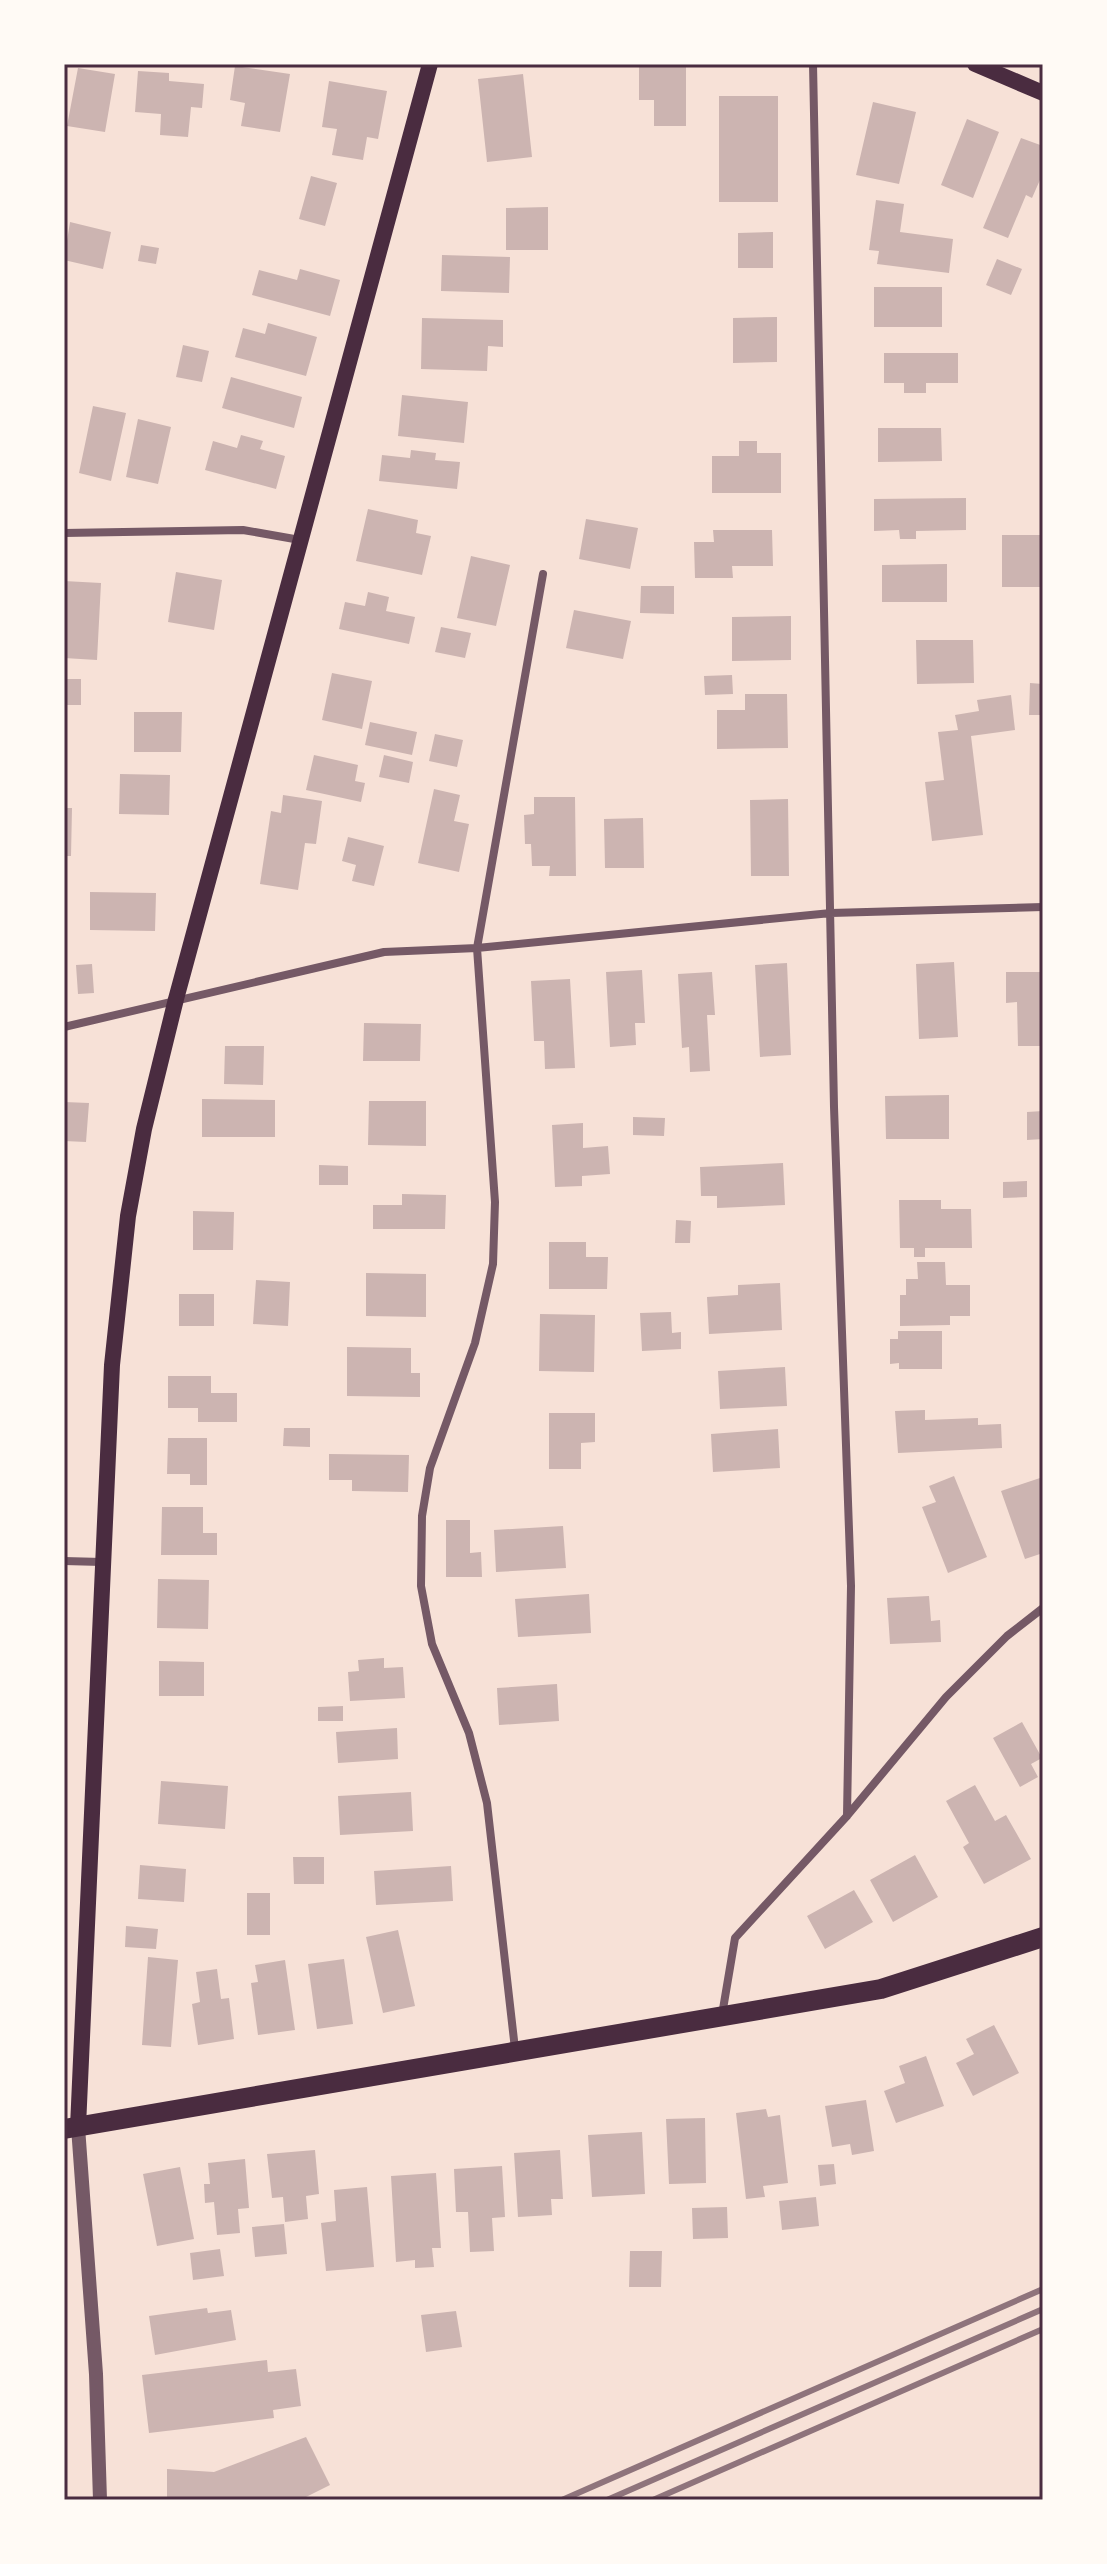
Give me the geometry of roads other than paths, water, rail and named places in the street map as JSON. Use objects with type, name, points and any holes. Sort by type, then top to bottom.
[{"type":"main road","points":[[430,64],[176,999],[144,1129],[128,1216],[112,1365],[71,2128],[881,1989],[1043,1937]]},
{"type":"main road","points":[[975,64],[1043,93]]},
{"type":"street","points":[[813,64],[834,1107],[851,1586],[847,1816]]},
{"type":"street","points":[[64,533],[243,530],[300,540]]},
{"type":"street","points":[[515,2050],[487,1803],[469,1733],[432,1644],[421,1586],[422,1516],[430,1468],[475,1343],[493,1264],[495,1202],[477,948],[543,574]]},
{"type":"street","points":[[64,1027],[384,952],[477,948],[831,913],[1043,907]]},
{"type":"street","points":[[64,1561],[102,1562]]},
{"type":"street","points":[[722,2015],[735,1938],[847,1816],[946,1697],[1007,1636],[1043,1608]]},
{"type":"street","points":[[71,2128],[96,2374],[100,2500]]},
{"type":"railway","points":[[562,2500],[1043,2289]]},
{"type":"railway","points":[[607,2500],[1043,2309]]},
{"type":"railway","points":[[653,2500],[1043,2329]]}]
